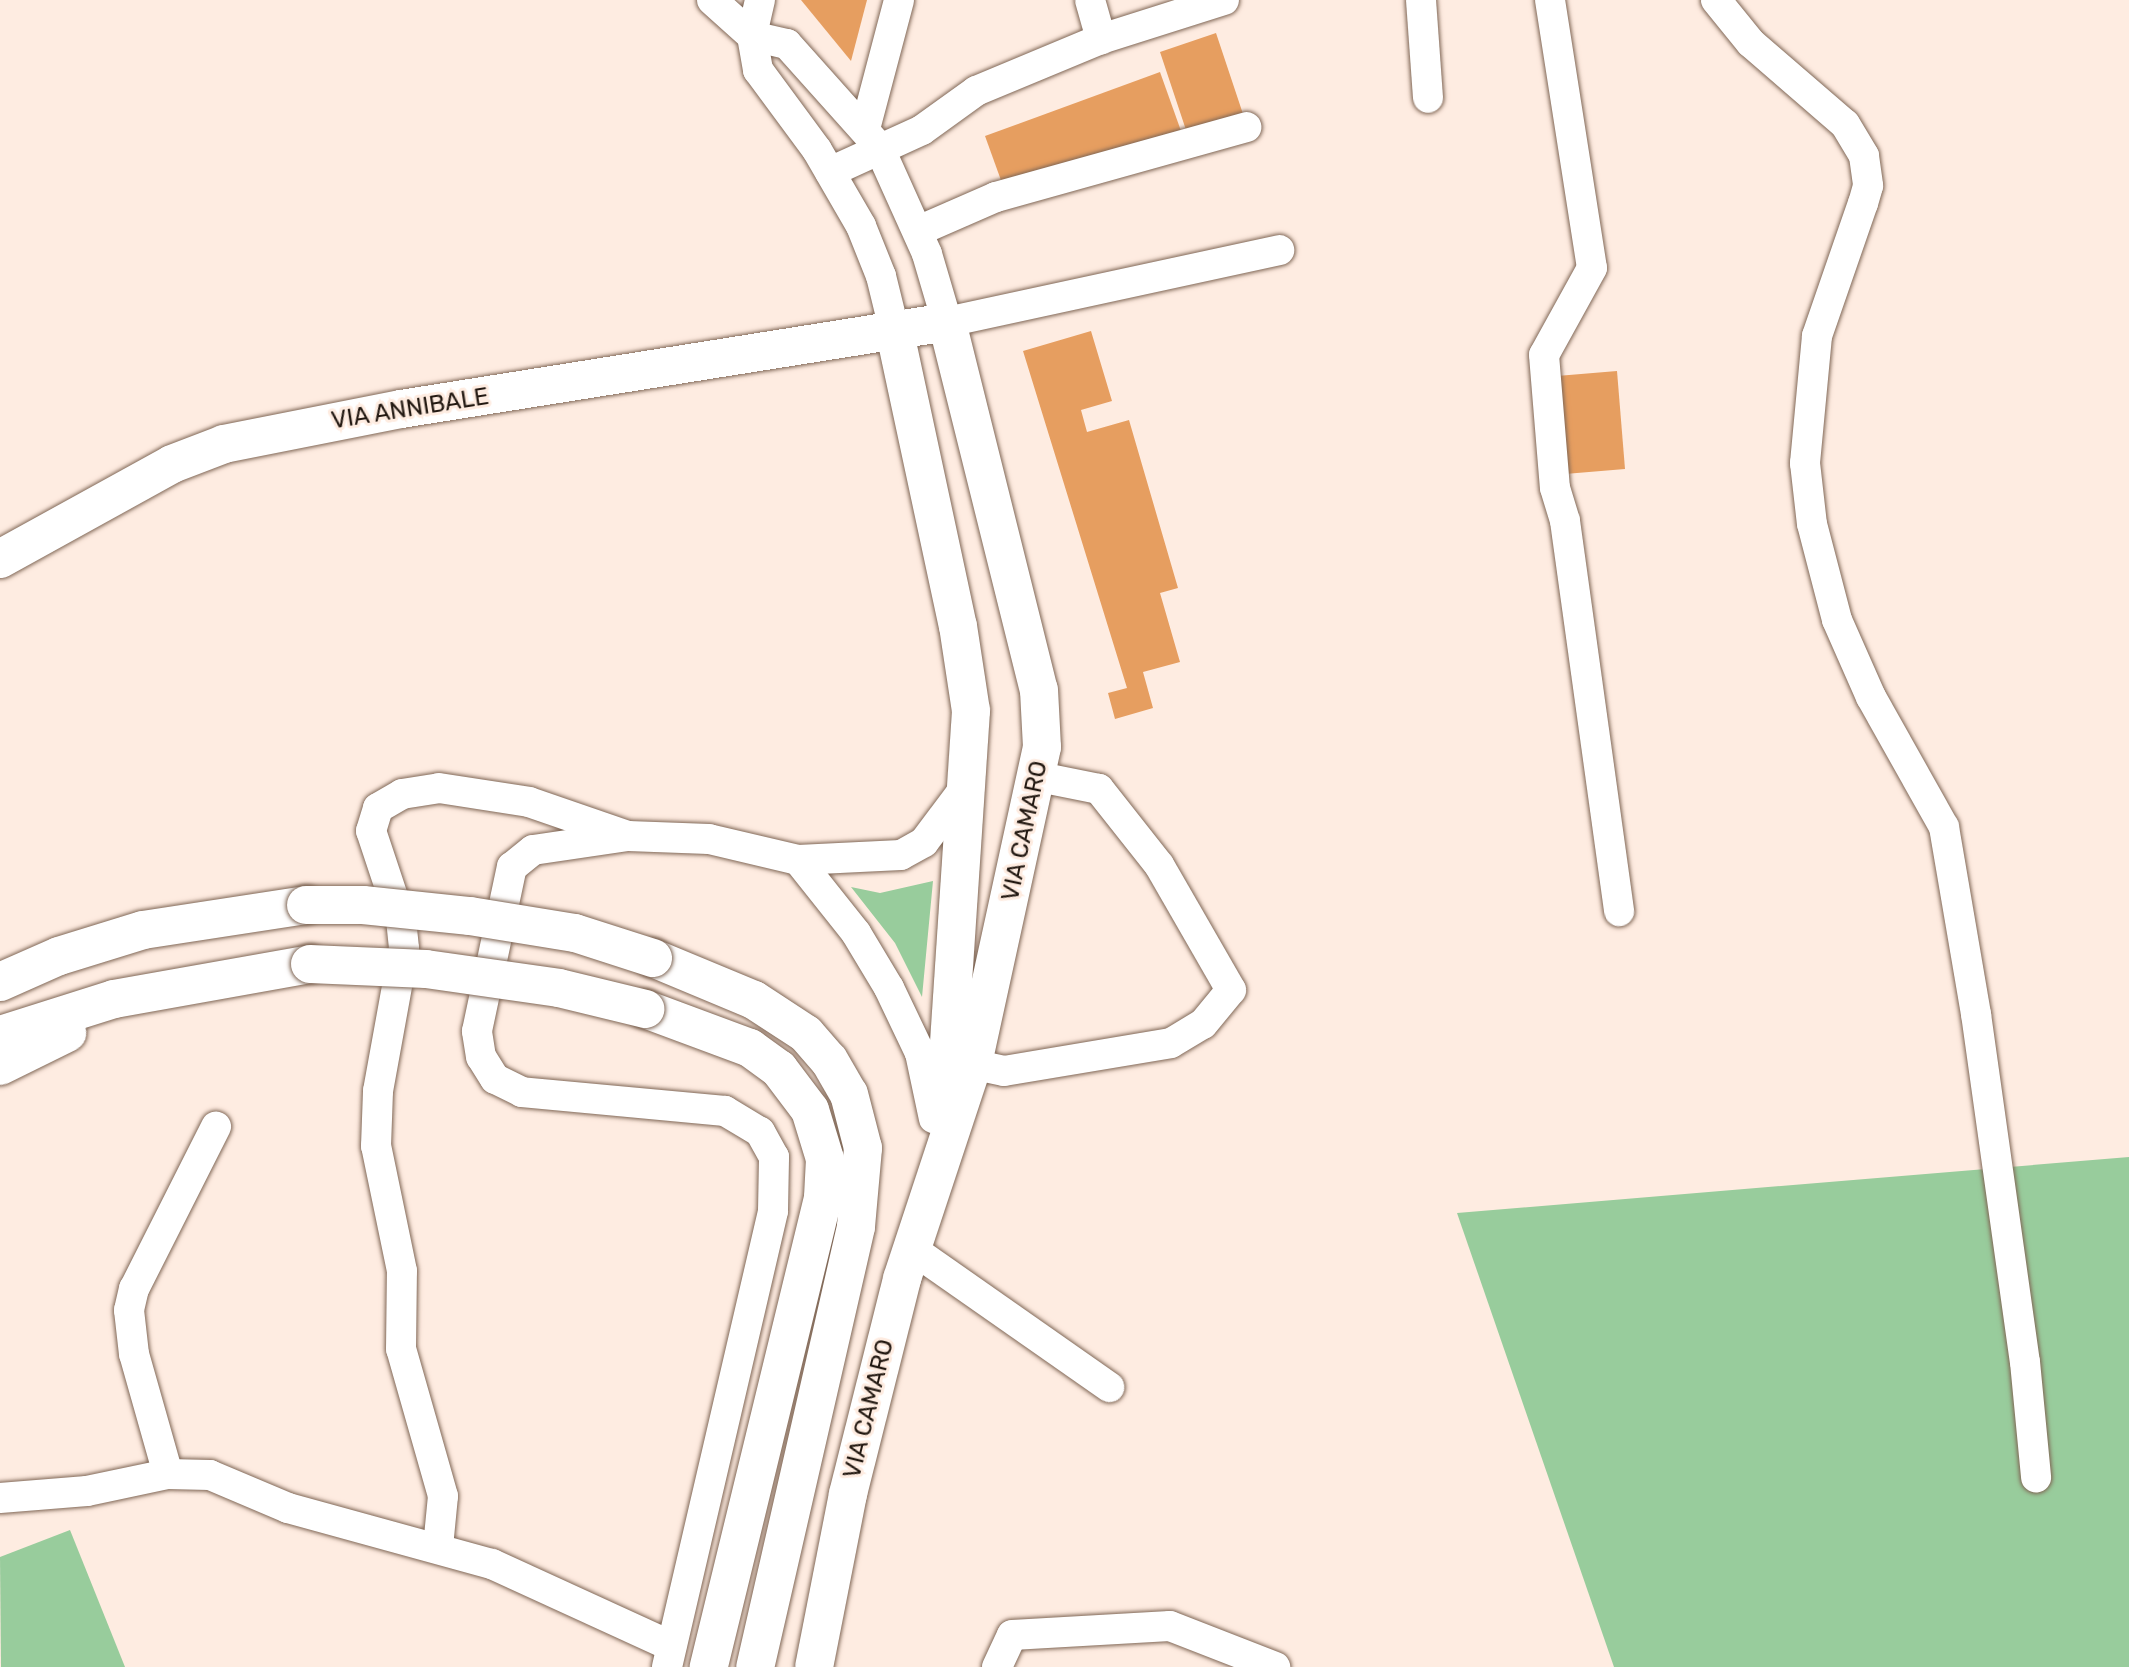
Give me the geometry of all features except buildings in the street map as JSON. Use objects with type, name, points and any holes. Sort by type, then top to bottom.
[{"type":"main road","name":"VIA ANNIBALE","points":[[0,559],[172,464],[223,443],[401,409],[847,341],[897,344],[950,332]]},
{"type":"main road","name":"VIA CAMARO","points":[[947,1058],[1024,847],[1039,778],[1039,690],[950,332]]},
{"type":"main road","name":"VIA CAMARO","points":[[814,1667],[848,1494],[912,1249],[941,1155],[969,782],[971,711],[965,658],[897,344]]},
{"type":"main road","points":[[965,839],[1024,847]]},
{"type":"main road","points":[[0,982],[59,956],[143,930],[306,905],[363,905],[470,916],[575,933],[653,958],[754,1000],[806,1034],[830,1060],[849,1094],[863,1148],[856,1227],[755,1667]]},
{"type":"main road","points":[[0,1035],[114,999],[174,986],[310,964],[426,969],[559,988],[645,1009],[750,1048],[779,1069],[810,1110],[825,1159],[823,1198],[709,1667]]},
{"type":"main road","points":[[0,1066],[174,986]]},
{"type":"street","points":[[760,0],[752,37],[758,70],[830,172],[861,226],[881,276],[897,344]]},
{"type":"street","points":[[872,138],[899,0]]},
{"type":"street","points":[[1090,0],[1101,39]]},
{"type":"street","points":[[830,172],[872,138],[922,130],[976,91],[1101,39],[1224,0]]},
{"type":"street","points":[[1421,0],[1428,98]]},
{"type":"street","points":[[1550,0],[1591,268],[1544,355],[1555,488],[1565,521],[1619,911]]},
{"type":"street","points":[[1716,0],[1751,43],[1845,124],[1864,156],[1868,186],[1817,336],[1805,463],[1812,524],[1837,620],[1850,651],[1944,827],[1976,1014],[2025,1362],[2036,1477]]},
{"type":"street","points":[[715,3],[752,37],[787,44],[872,138],[918,231],[950,332],[1003,312],[1279,250]]},
{"type":"street","points":[[918,231],[996,197],[1246,127]]},
{"type":"street","points":[[798,860],[947,1058],[1004,1070],[1171,1043],[1203,1024],[1231,990],[1159,865],[1099,789],[1039,778]]},
{"type":"street","points":[[0,1498],[87,1492],[169,1474],[210,1475],[288,1508],[438,1547],[523,1576],[669,1657],[773,1212],[774,1157],[760,1132],[725,1111],[522,1091],[507,1086],[487,1069],[477,1031],[512,867],[533,850],[628,836],[709,839],[798,860],[881,858],[913,850],[947,816],[969,782]]},
{"type":"street","points":[[438,1547],[443,1496],[401,1349],[402,1271],[376,1146],[375,1111],[404,948],[401,922],[371,831],[378,808],[402,794],[439,788],[528,802],[628,836]]},
{"type":"street","points":[[169,1474],[134,1354],[129,1310],[134,1289],[216,1127]]},
{"type":"street","points":[[912,1249],[1108,1387]]},
{"type":"street","points":[[997,1667],[1012,1635],[1170,1626],[1275,1667]]},
{"type":"green space","points":[[933,881],[922,997],[895,943],[851,887],[880,893]]},
{"type":"green space","points":[[2129,1157],[2129,1667],[1614,1667],[1457,1213]]},
{"type":"green space","points":[[70,1530],[125,1667],[1,1667],[0,1557]]}]
